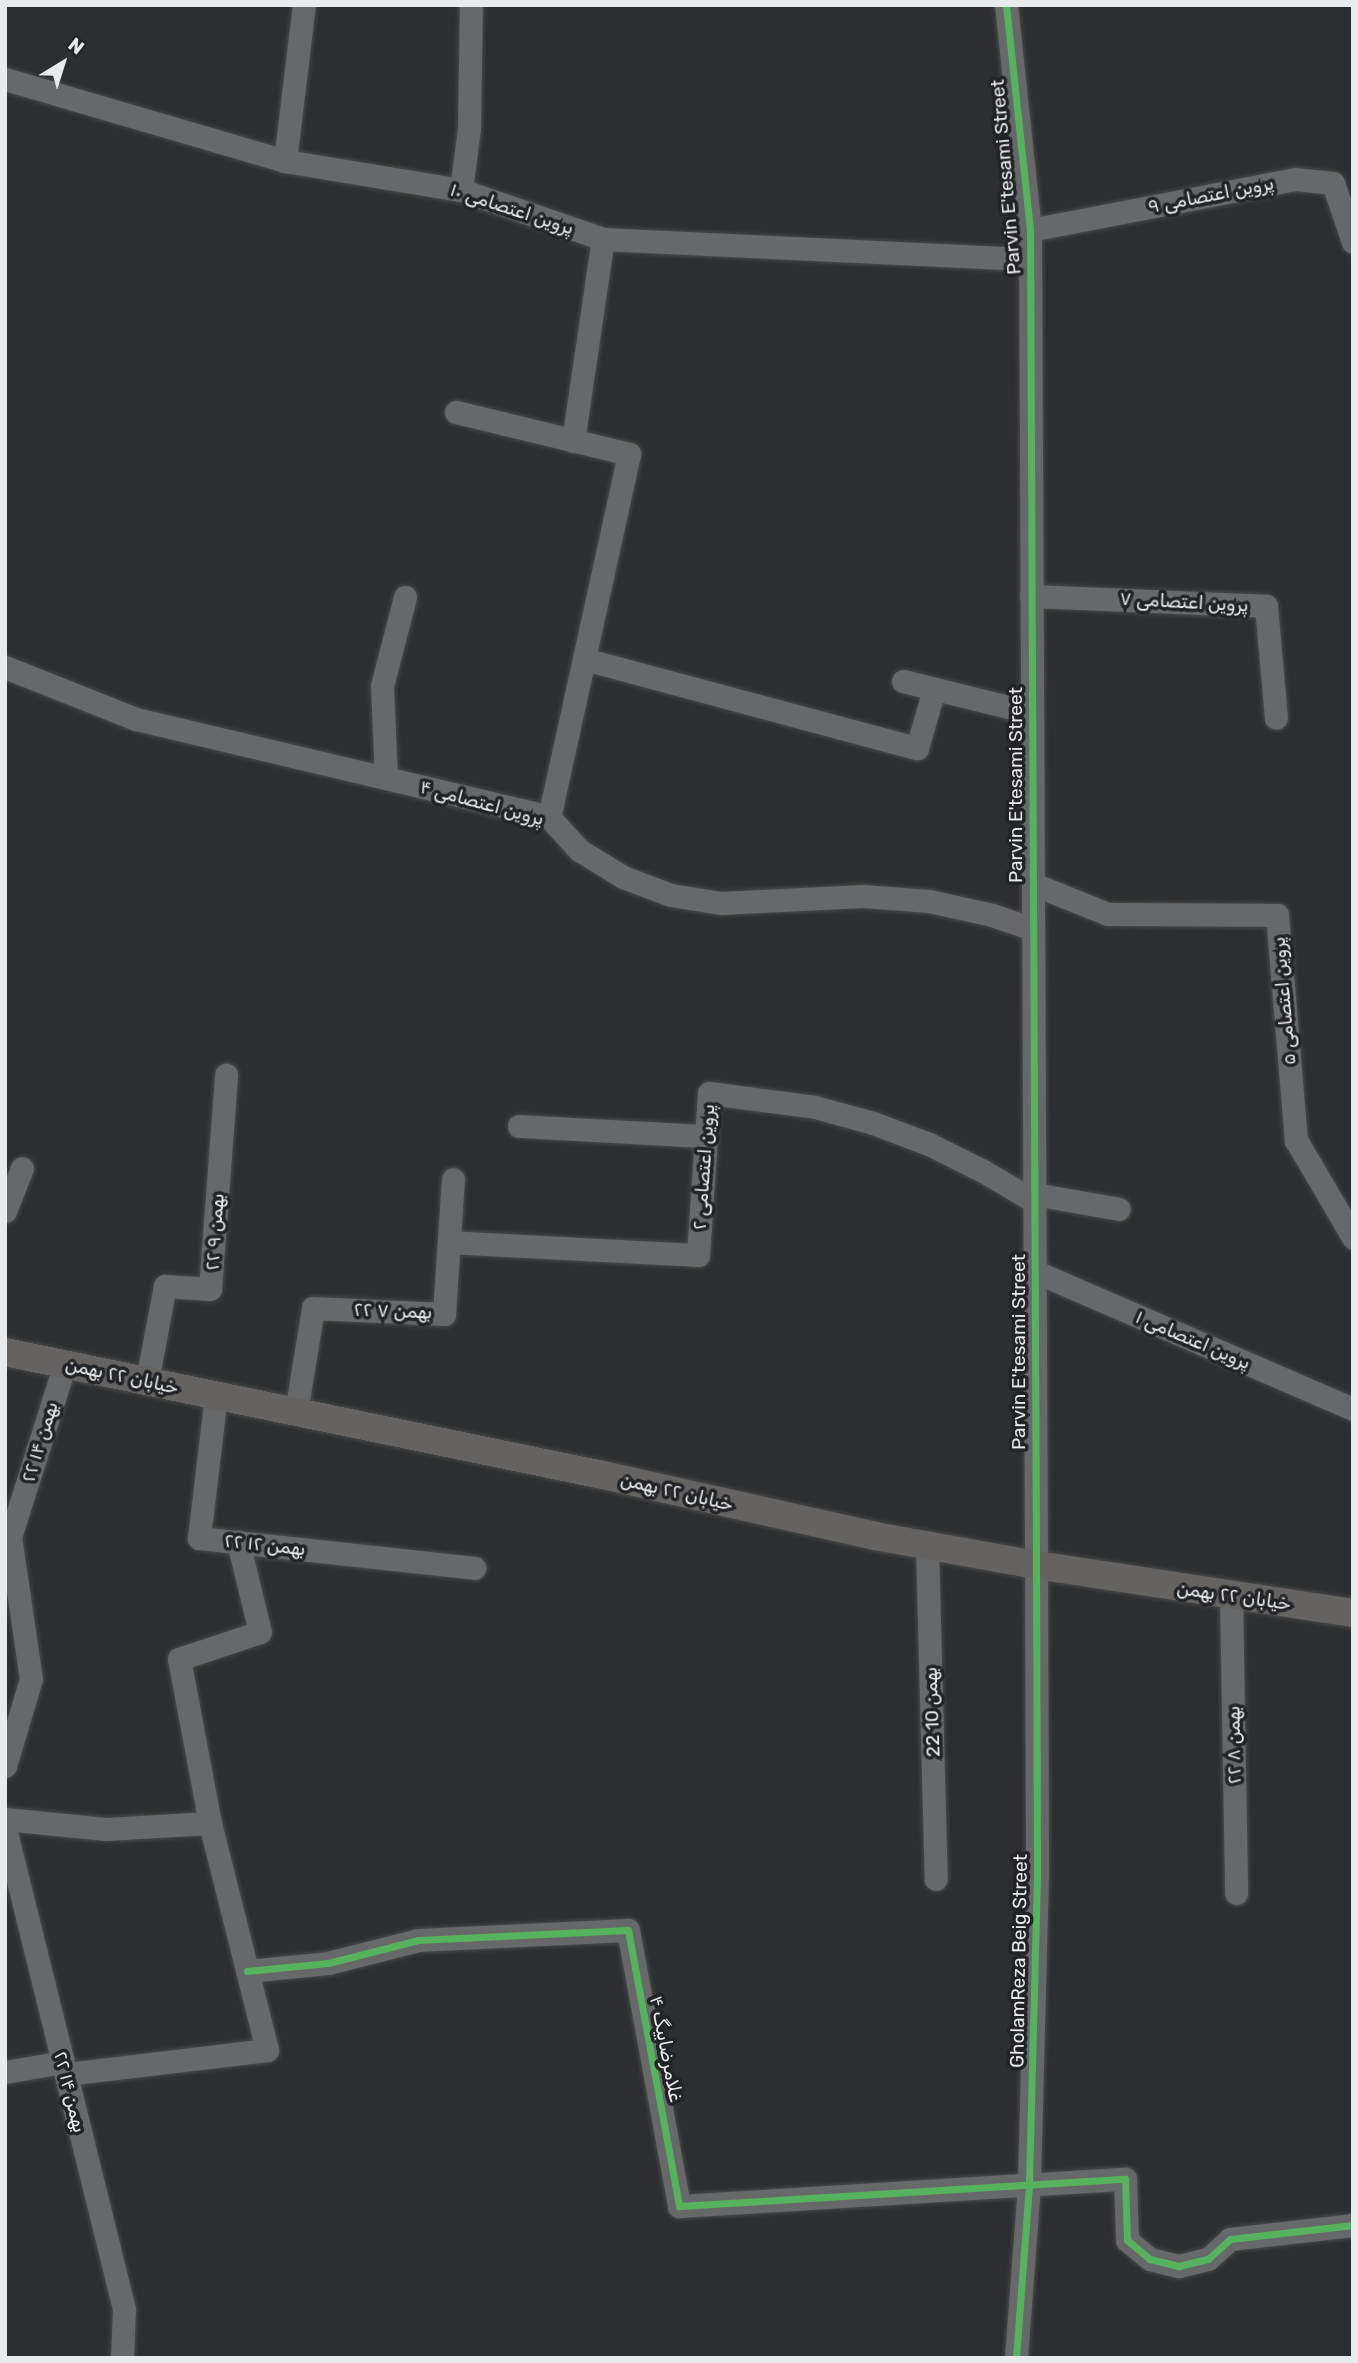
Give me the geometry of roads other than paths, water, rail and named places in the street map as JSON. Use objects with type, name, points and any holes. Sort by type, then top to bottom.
[{"type":"main road","name":"خیابان ۲۲ بهمن","points":[[5,1352],[927,1545],[1036,1565],[1353,1613]]},
{"type":"street","points":[[285,161],[304,5]]},
{"type":"street","points":[[461,190],[469,128],[471,5]]},
{"type":"street","name":"Parvin E'tesami Street","points":[[1006,5],[1030,230],[1036,1565]]},
{"type":"street","name":"پروین اعتصامی ۱۰","points":[[5,79],[285,161],[461,190],[603,239],[1030,259]]},
{"type":"street","name":"پروین اعتصامی ۹","points":[[1030,230],[1295,180],[1333,183],[1353,242]]},
{"type":"street","points":[[573,441],[603,239]]},
{"type":"street","points":[[456,412],[629,454],[549,817]]},
{"type":"street","name":"پروین اعتصامی ۷","points":[[1031,596],[1266,606],[1276,718]]},
{"type":"street","points":[[386,778],[382,686],[405,597]]},
{"type":"street","points":[[584,659],[917,748],[934,689]]},
{"type":"street","name":"پروین اعتصامی ۴","points":[[5,667],[136,719],[549,817],[579,850],[623,877],[671,895],[721,903],[863,896],[929,901],[992,915],[1033,929]]},
{"type":"street","points":[[904,681],[1032,713]]},
{"type":"street","name":"پروین اعتصامی ۵","points":[[1032,884],[1108,914],[1276,915],[1296,1140],[1353,1237]]},
{"type":"street","name":"۲۲ بهمن ۹","points":[[148,1381],[165,1286],[210,1289],[226,1075]]},
{"type":"street","name":"پروین اعتصامی ۲","points":[[449,1242],[698,1255],[709,1093],[816,1107],[873,1123],[929,1144],[1034,1198]]},
{"type":"street","points":[[519,1126],[706,1136]]},
{"type":"street","points":[[5,1211],[22,1168]]},
{"type":"street","name":"۲۲ بهمن ۷","points":[[296,1412],[313,1308],[444,1314],[453,1179]]},
{"type":"street","points":[[1034,1198],[1119,1209]]},
{"type":"street","name":"پروین اعتصامی ۱","points":[[1034,1271],[1353,1409]]},
{"type":"street","name":"۲۲ بهمن ۱۴","points":[[5,1766],[31,1679],[8,1537],[65,1364]]},
{"type":"street","name":"۲۲ بهمن ۱۲","points":[[216,1395],[199,1538],[474,1569]]},
{"type":"street","points":[[5,2072],[267,2050],[210,1823],[179,1659],[260,1632],[238,1542]]},
{"type":"street","name":"22 بهمن 10","points":[[927,1545],[936,1879]]},
{"type":"street","name":"GholamReza Beig Street","points":[[1016,2358],[1029,2185],[1037,1876],[1036,1565]]},
{"type":"street","name":"۲۲ بهمن ۸","points":[[1231,1596],[1236,1893]]},
{"type":"street","points":[[5,1819],[106,1829],[210,1823]]},
{"type":"street","name":"۲۲ بهمن ۱۴","points":[[5,1828],[124,2310],[122,2358]]},
{"type":"street","name":"غلامرضابیگ ۴","points":[[247,1971],[328,1963],[418,1940],[628,1930],[679,2206],[1029,2185]]},
{"type":"street","points":[[1029,2185],[1125,2179],[1127,2240],[1150,2259],[1179,2266],[1208,2259],[1230,2239],[1353,2225]]}]
